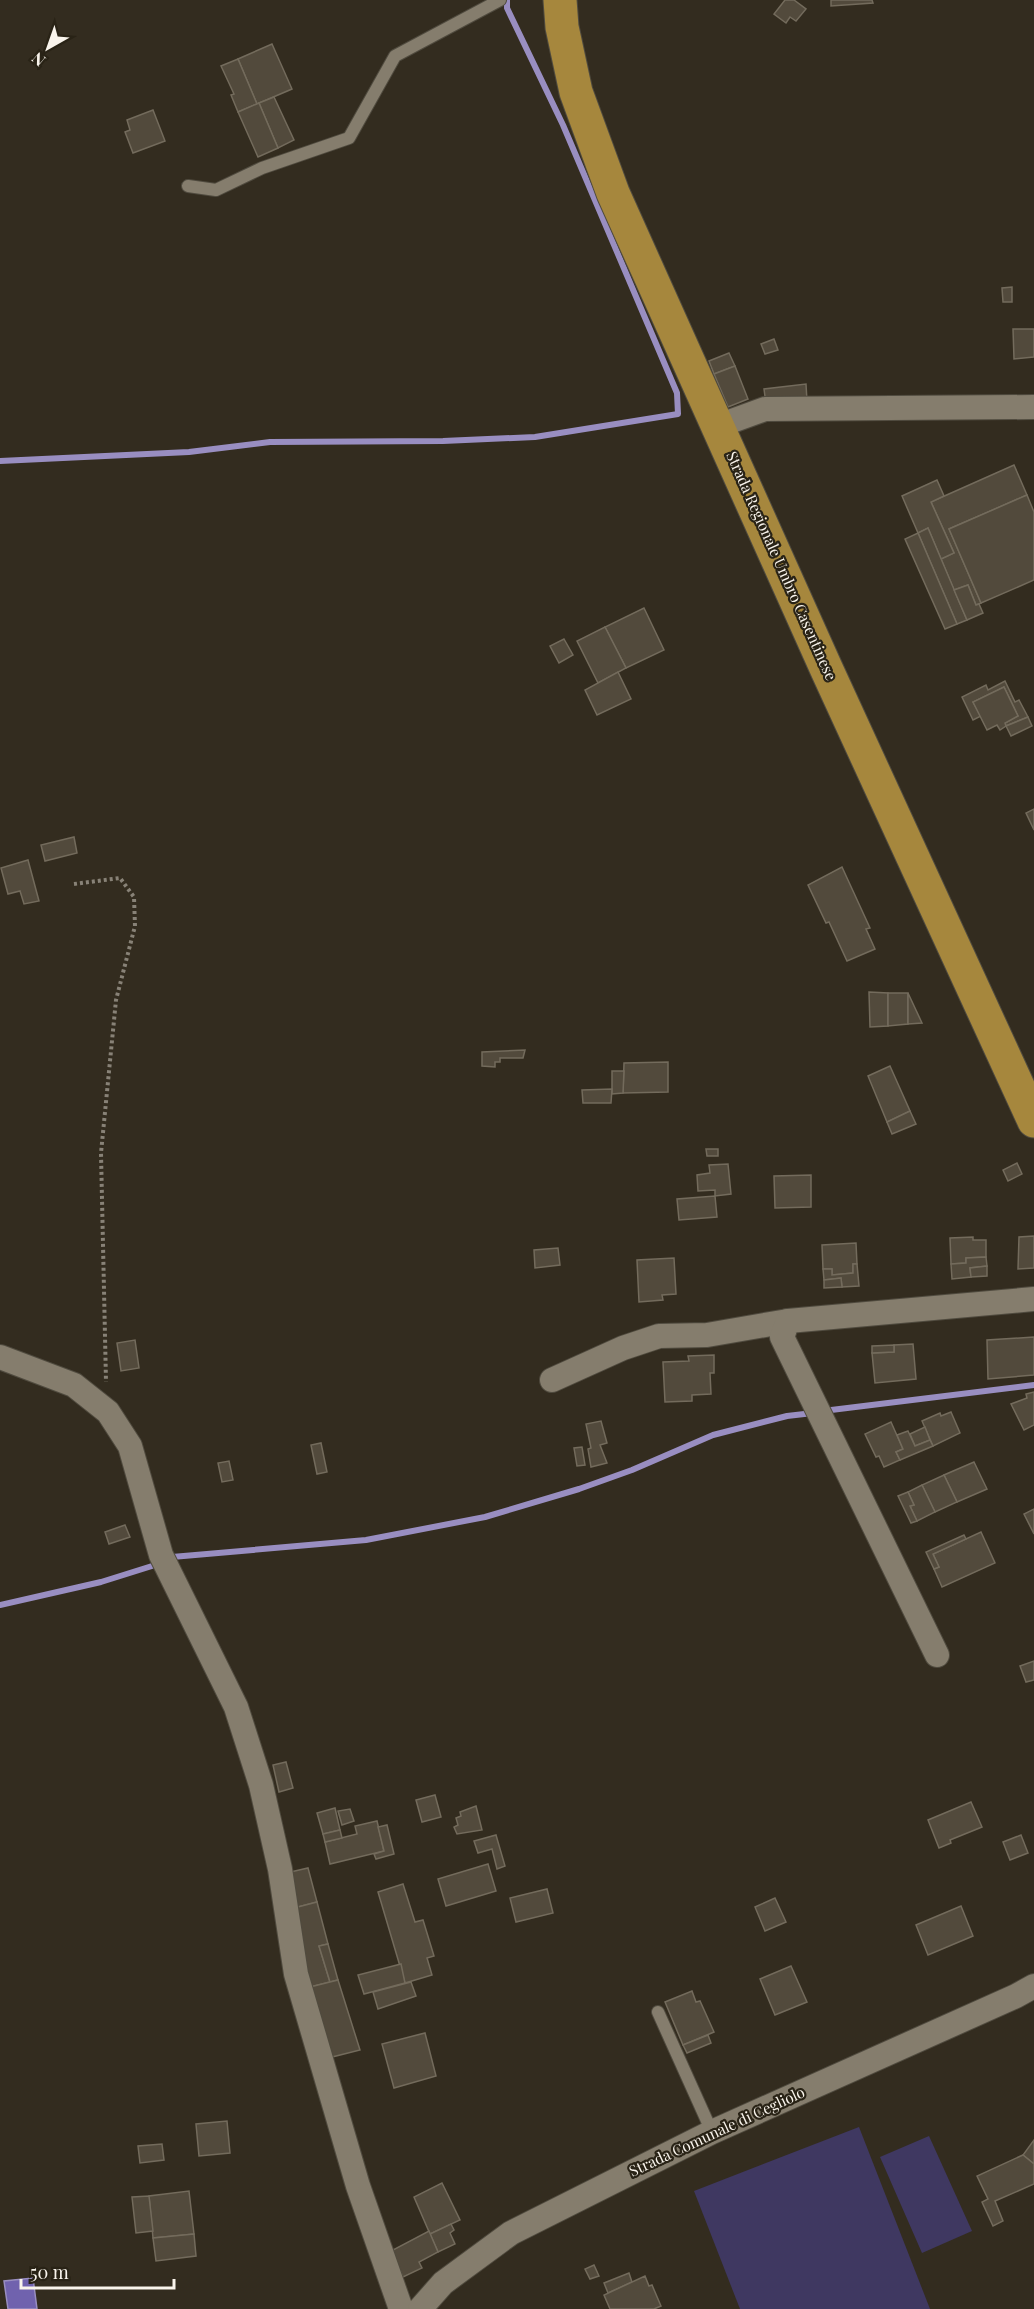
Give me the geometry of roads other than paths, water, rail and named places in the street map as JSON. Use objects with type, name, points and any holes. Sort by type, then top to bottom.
[{"type":"main road","name":"Strada Regionale Umbro Casentinese","points":[[560,0],[562,27],[576,92],[609,182],[1034,1121]]},
{"type":"street","points":[[718,426],[765,409],[1034,407]]},
{"type":"street","points":[[552,1380],[623,1348],[659,1336],[707,1335],[788,1321],[1034,1299]]},
{"type":"street","points":[[788,1321],[782,1337],[937,1655]]},
{"type":"street","points":[[0,1357],[74,1385],[108,1412],[130,1446],[161,1555],[239,1718],[261,1785],[277,1858],[296,1974],[358,2186],[401,2309]]},
{"type":"street","name":"Strada Comunale di Cegliolo","points":[[420,2309],[443,2283],[511,2233],[712,2132],[1034,1986]]},
{"type":"lane","points":[[188,186],[216,190],[262,168],[349,138],[395,56],[500,0]]},
{"type":"lane","points":[[658,2012],[712,2132]]},
{"type":"waterway","points":[[0,461],[189,452],[270,442],[443,441],[535,437],[678,414],[677,393],[563,125],[507,8],[507,0]]},
{"type":"waterway","points":[[823,1411],[1034,1385]]},
{"type":"waterway","points":[[172,1557],[366,1540],[485,1517],[579,1489],[632,1470],[713,1435],[787,1416],[813,1413]]},
{"type":"waterway","points":[[0,1605],[101,1582],[152,1566]]}]
